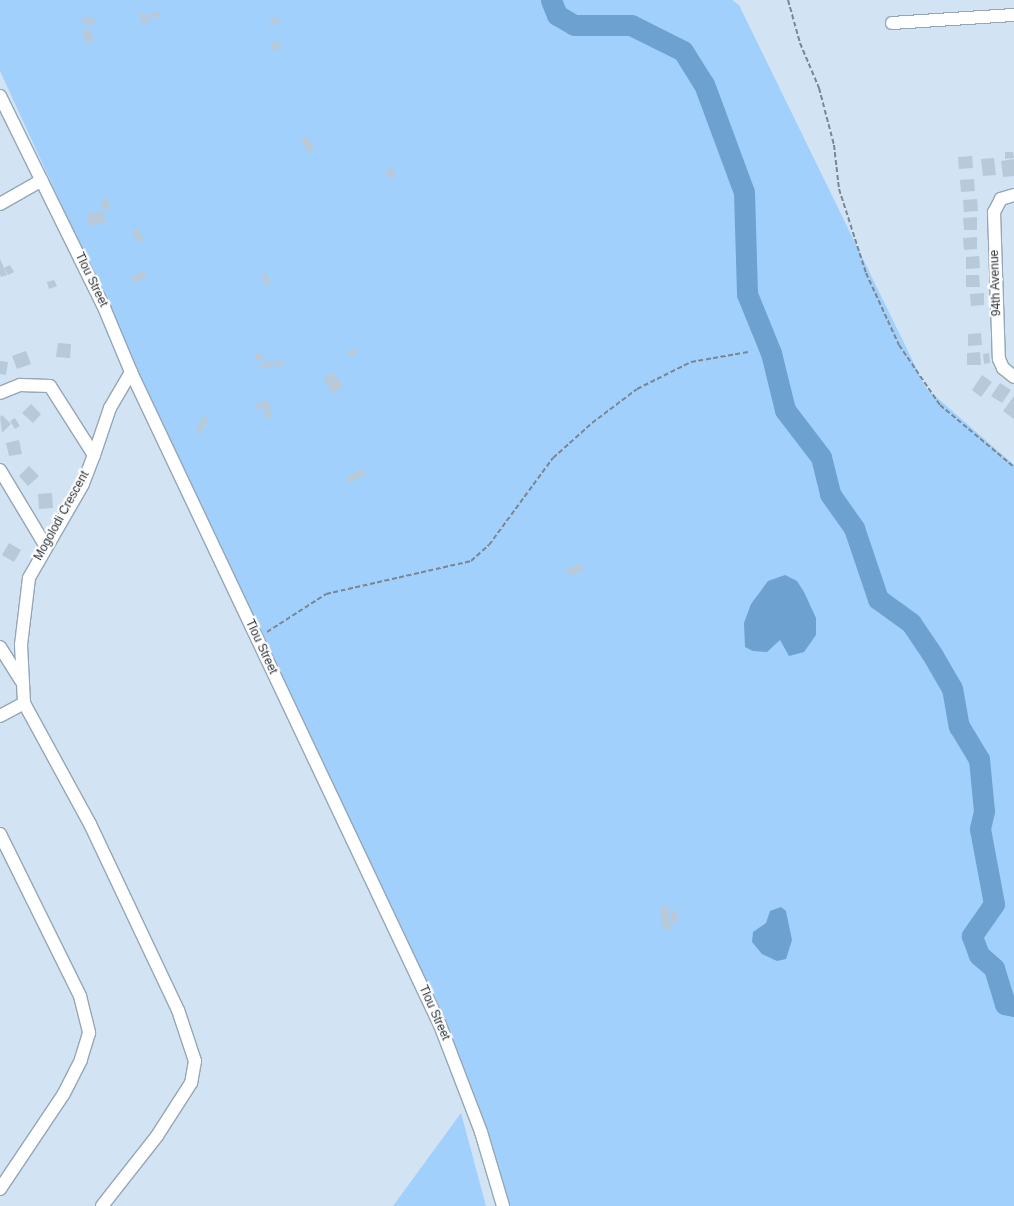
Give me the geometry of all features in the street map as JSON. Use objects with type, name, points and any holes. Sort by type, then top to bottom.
[{"type":"street","points":[[892,23],[1014,15]]},
{"type":"street","name":"Tlou Street","points":[[0,96],[104,305],[131,372],[440,1025],[481,1132],[503,1206]]},
{"type":"street","points":[[0,204],[42,180]]},
{"type":"street","name":"94th Avenue","points":[[1014,195],[1001,199],[994,212],[1000,359],[1003,368],[1014,377]]},
{"type":"street","points":[[94,455],[110,408],[131,372]]},
{"type":"street","name":"Mogolodi Crescent","points":[[0,393],[20,385],[50,386],[94,455],[83,484],[45,545],[29,578],[24,606],[21,681],[24,703]]},
{"type":"street","points":[[0,470],[45,545]]},
{"type":"street","name":"Mogolodi Crescent","points":[[0,647],[21,681]]},
{"type":"street","points":[[0,716],[24,703],[94,833],[178,1010],[195,1061],[190,1083],[162,1128],[102,1206]]},
{"type":"street","points":[[0,834],[80,996],[89,1033],[82,1060],[63,1096],[0,1189]]},
{"type":"path","points":[[788,0],[800,43],[822,98],[834,145],[839,188],[866,273],[899,345],[940,405],[1014,466]]},
{"type":"path","points":[[258,639],[326,594],[471,561],[489,545],[554,458],[592,423],[637,389],[691,362],[748,352]]},
{"type":"shaded area","points":[[0,0],[732,0],[739,5],[926,388],[1014,465],[1014,1206],[505,1206],[483,1124],[0,71]]},
{"type":"shaded area","points":[[785,575],[797,581],[804,592],[816,618],[816,635],[804,652],[789,656],[780,640],[767,652],[753,651],[745,647],[744,623],[751,604],[768,581]]},
{"type":"shaded area","points":[[781,907],[786,911],[792,940],[786,959],[777,961],[762,954],[752,942],[753,932],[766,923],[770,911]]},
{"type":"shaded area","points":[[461,1113],[486,1206],[393,1206]]},
{"type":"building","points":[[159,11],[160,17],[150,19],[149,14]]},
{"type":"building","points":[[147,13],[148,23],[141,23],[140,14]]},
{"type":"building","points":[[94,17],[95,23],[83,24],[82,18]]},
{"type":"building","points":[[271,17],[279,18],[278,25],[270,24]]},
{"type":"building","points":[[91,29],[93,42],[85,43],[83,30]]},
{"type":"building","points":[[273,41],[281,42],[279,51],[271,49]]},
{"type":"building","points":[[307,136],[315,149],[308,153],[301,140]]},
{"type":"building","points":[[1005,152],[1013,152],[1014,158],[1005,159]]},
{"type":"building","points":[[972,156],[973,168],[959,169],[958,157]]},
{"type":"building","points":[[994,158],[996,175],[983,176],[981,159]]},
{"type":"building","points":[[1014,159],[1014,176],[1003,177],[1001,161]]},
{"type":"building","points":[[389,167],[396,171],[392,179],[385,175]]},
{"type":"building","points":[[974,179],[975,191],[961,192],[960,180]]},
{"type":"building","points":[[108,198],[110,209],[103,211],[101,199]]},
{"type":"building","points":[[977,199],[978,211],[964,212],[963,200]]},
{"type":"building","points":[[104,212],[105,224],[88,225],[87,213]]},
{"type":"building","points":[[977,217],[977,230],[964,230],[963,218]]},
{"type":"building","points":[[138,228],[144,239],[138,243],[132,232]]},
{"type":"building","points":[[977,237],[977,249],[964,250],[963,238]]},
{"type":"building","points":[[979,256],[980,268],[966,269],[966,257]]},
{"type":"building","points":[[0,259],[7,275],[1,277],[0,274]]},
{"type":"building","points":[[10,265],[14,272],[8,275],[4,268]]},
{"type":"building","points":[[143,270],[147,276],[134,284],[130,278]]},
{"type":"building","points":[[266,273],[271,283],[266,286],[261,276]]},
{"type":"building","points":[[966,275],[979,275],[980,287],[966,287]]},
{"type":"building","points":[[54,280],[57,286],[49,289],[47,282]]},
{"type":"building","points":[[984,293],[984,305],[971,306],[970,294]]},
{"type":"building","points":[[981,333],[982,345],[968,346],[968,334]]},
{"type":"building","points":[[58,343],[71,344],[70,358],[56,357]]},
{"type":"building","points":[[357,349],[358,354],[348,356],[346,351]]},
{"type":"building","points":[[26,351],[31,364],[17,369],[12,356]]},
{"type":"building","points":[[980,352],[981,365],[967,365],[967,353]]},
{"type":"building","points":[[264,353],[264,360],[256,361],[256,354]]},
{"type":"building","points":[[989,353],[990,363],[984,364],[983,354]]},
{"type":"building","points":[[283,360],[283,365],[262,368],[261,363]]},
{"type":"building","points":[[0,361],[8,362],[6,375],[0,374]]},
{"type":"building","points":[[334,372],[343,386],[333,394],[323,379]]},
{"type":"building","points":[[982,375],[992,382],[981,397],[972,390]]},
{"type":"building","points":[[1000,383],[1011,390],[1002,403],[991,396]]},
{"type":"building","points":[[1014,396],[1014,419],[1003,411]]},
{"type":"building","points":[[269,401],[272,418],[266,419],[264,408],[257,409],[256,403]]},
{"type":"building","points":[[31,404],[41,414],[33,423],[22,413]]},
{"type":"building","points":[[2,415],[11,424],[2,433],[0,417]]},
{"type":"building","points":[[204,416],[209,419],[200,434],[195,431]]},
{"type":"building","points":[[15,418],[20,426],[15,429],[10,421]]},
{"type":"building","points":[[19,440],[22,454],[9,456],[6,443]]},
{"type":"building","points":[[29,466],[39,476],[28,486],[19,476]]},
{"type":"building","points":[[363,469],[366,475],[349,483],[346,477]]},
{"type":"building","points":[[52,493],[53,508],[39,509],[38,494]]},
{"type":"building","points":[[9,543],[21,550],[14,562],[2,555]]},
{"type":"building","points":[[581,563],[584,570],[569,576],[566,570]]},
{"type":"building","points":[[668,906],[671,929],[663,930],[660,907]]},
{"type":"building","points":[[677,910],[677,923],[672,924],[671,911]]},
{"type":"waterway","points":[[551,0],[557,15],[574,25],[631,25],[683,51],[704,84],[744,192],[747,294],[771,353],[785,410],[821,457],[830,494],[854,528],[878,599],[911,623],[952,688],[959,726],[979,759],[984,811],[980,829],[994,904],[972,936],[979,955],[994,968],[1005,1004],[1014,1006]]}]
